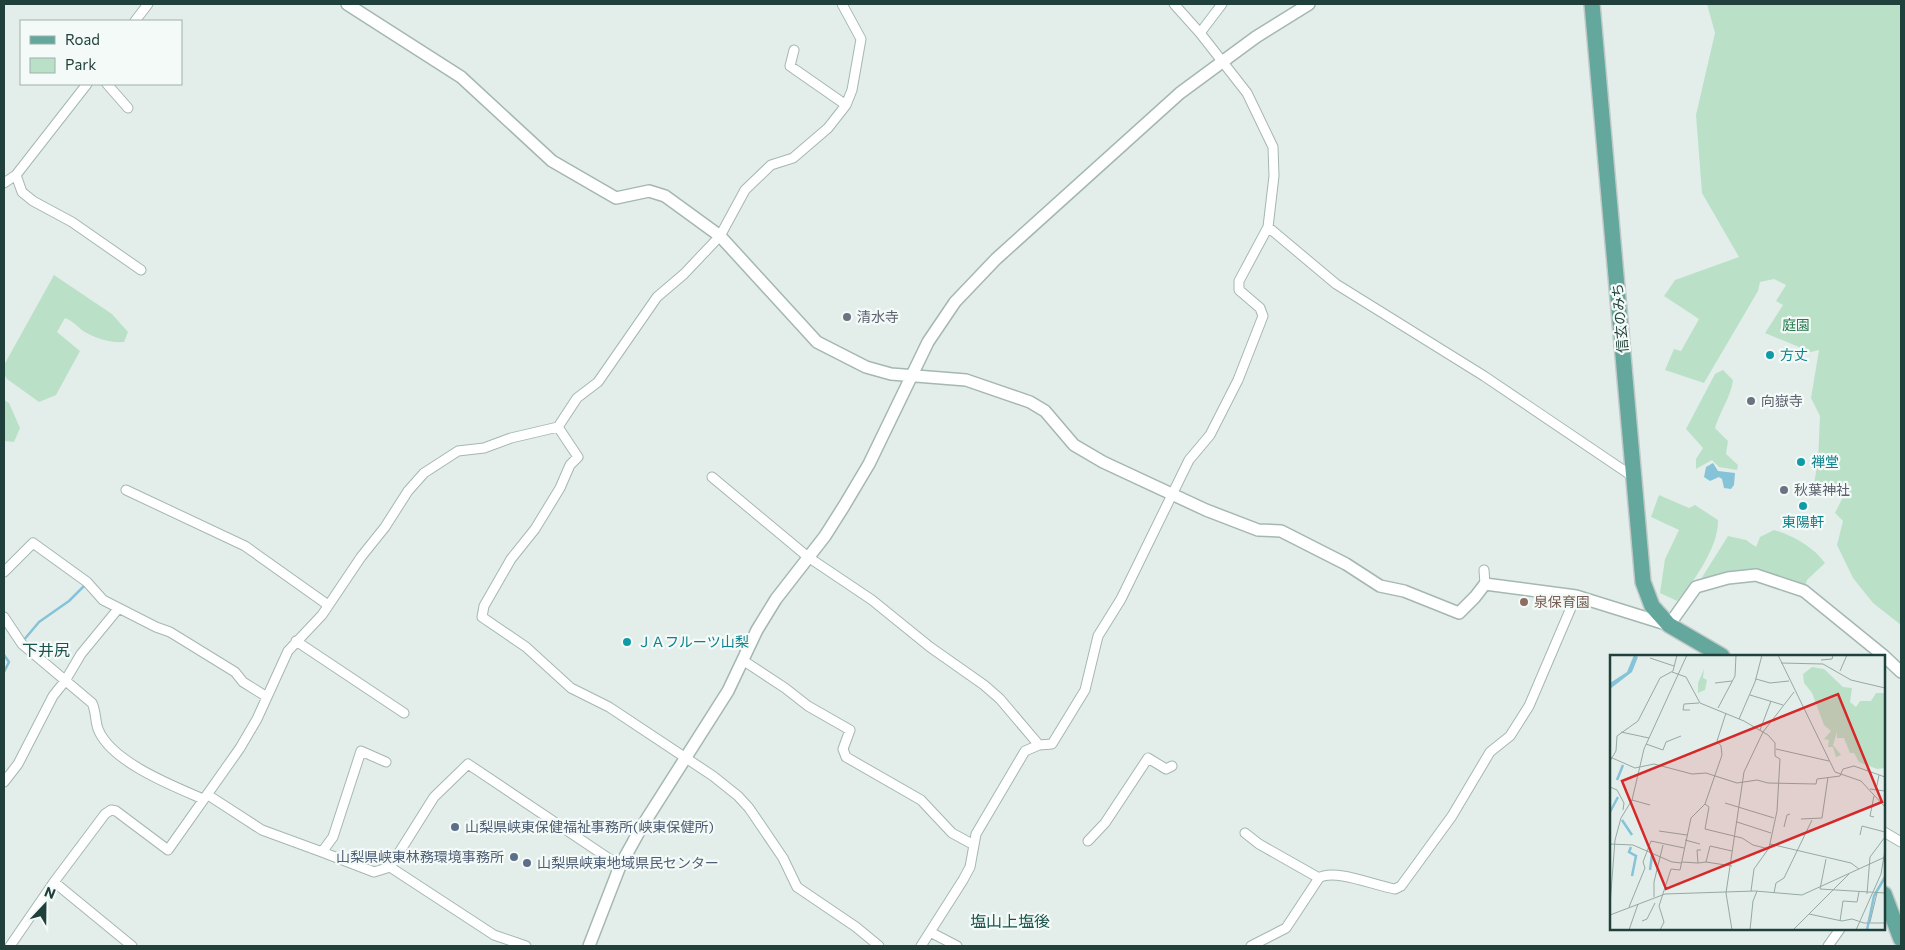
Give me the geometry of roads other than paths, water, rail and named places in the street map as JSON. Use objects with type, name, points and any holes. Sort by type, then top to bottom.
[{"type":"main road","name":"信玄のみち","points":[[1592,4],[1643,582],[1652,606],[1669,625],[1720,655]]},
{"type":"main road","points":[[1885,897],[1901,939]]},
{"type":"street","points":[[136,20],[148,4]]},
{"type":"street","points":[[347,4],[461,77],[552,161],[616,198],[641,191],[657,192],[720,236],[817,342],[866,367],[911,377],[966,380],[1030,402],[1041,407],[1074,445],[1084,452],[1173,495],[1258,530],[1281,531],[1346,564],[1380,586],[1404,591],[1458,613],[1475,597],[1484,584],[1484,570]]},
{"type":"street","points":[[10,946],[54,882],[105,814],[111,810],[116,811],[168,850],[253,726],[288,651],[322,615],[361,557],[385,527],[408,491],[424,473],[458,451],[484,448],[511,438],[558,427],[578,398],[598,382],[657,297],[684,274],[720,236],[745,190],[771,166],[793,158],[828,128],[846,105],[852,90],[861,39],[842,4]]},
{"type":"street","points":[[920,946],[970,867],[976,834],[1025,751],[1040,745],[1052,744],[1082,696],[1098,636],[1121,599],[1189,460],[1210,435],[1238,380],[1263,316],[1260,308],[1240,290],[1239,281],[1268,227],[1274,176],[1273,147],[1247,93],[1221,62],[1200,32],[1174,4]]},
{"type":"street","points":[[1200,32],[1222,4]]},
{"type":"street","points":[[590,946],[620,866],[728,692],[757,630],[776,599],[825,536],[868,464],[934,332],[950,310],[996,259],[1180,93],[1256,37],[1309,4]]},
{"type":"street","points":[[794,50],[790,66],[846,105]]},
{"type":"street","points":[[4,183],[16,175],[86,85]]},
{"type":"street","points":[[108,85],[128,108]]},
{"type":"street","points":[[16,175],[22,192],[32,201],[72,222],[141,270]]},
{"type":"street","points":[[1268,227],[1336,284],[1484,376],[1524,405],[1635,478]]},
{"type":"street","points":[[558,427],[578,457],[570,465],[560,488],[536,529],[511,559],[484,606],[482,617],[526,648],[571,688],[610,707],[713,776],[749,808],[783,858],[796,887],[856,927],[880,946]]},
{"type":"street","points":[[712,477],[808,557],[872,600],[930,647],[984,685],[1000,699],[1040,745]]},
{"type":"street","points":[[126,490],[246,546],[328,605]]},
{"type":"street","points":[[4,572],[33,543],[87,582],[103,600],[118,609],[170,632],[235,672],[243,682],[267,696]]},
{"type":"street","points":[[1484,584],[1549,594],[1576,596],[1669,625],[1696,586],[1728,578],[1756,575],[1804,591],[1883,655]]},
{"type":"street","points":[[1251,946],[1286,928],[1319,878],[1331,874],[1395,889],[1401,886],[1452,816],[1490,752],[1510,736],[1529,706],[1576,596]]},
{"type":"street","points":[[4,782],[18,764],[53,696],[65,681],[81,654],[118,609]]},
{"type":"street","points":[[4,617],[22,644],[92,702],[97,713],[98,728],[105,739],[130,763],[152,777],[206,797],[262,830],[374,872],[390,867],[434,797],[468,764],[620,866]]},
{"type":"street","points":[[296,641],[404,713]]},
{"type":"street","points":[[1885,657],[1901,672]]},
{"type":"street","points":[[744,661],[808,706],[850,730],[844,749],[846,756],[921,800],[952,833],[974,846]]},
{"type":"street","points":[[322,852],[333,837],[361,751],[386,762]]},
{"type":"street","points":[[1088,841],[1105,822],[1148,758],[1166,769],[1172,766]]},
{"type":"street","points":[[1885,832],[1900,839]]},
{"type":"street","points":[[1245,833],[1259,844],[1319,878]]},
{"type":"street","points":[[390,867],[494,935],[526,946]]},
{"type":"street","points":[[54,882],[132,946]]},
{"type":"street","points":[[1828,946],[1839,930]]},
{"type":"street","points":[[930,932],[958,946]]},
{"type":"water","points":[[1713,463],[1718,471],[1735,473],[1734,485],[1731,489],[1724,488],[1722,479],[1719,477],[1710,481],[1704,477],[1706,467]]},
{"type":"waterway","points":[[23,641],[39,622],[69,601],[84,586]]},
{"type":"waterway","points":[[4,655],[9,662],[4,672]]},
{"type":"place","name":"清水寺","points":[[847,317]]},
{"type":"place","name":"方丈","points":[[1770,355]]},
{"type":"place","name":"向嶽寺","points":[[1751,401]]},
{"type":"place","name":"禅堂","points":[[1801,462]]},
{"type":"place","name":"秋葉神社","points":[[1784,490]]},
{"type":"place","name":"東陽軒","points":[[1803,506]]},
{"type":"place","name":"泉保育園","points":[[1524,602]]},
{"type":"place","name":"ＪＡフルーツ山梨","points":[[627,642]]},
{"type":"place","name":"山梨県峡東保健福祉事務所(峡東保健所)","points":[[455,827]]},
{"type":"place","name":"山梨県峡東林務環境事務所","points":[[514,857]]},
{"type":"place","name":"山梨県峡東地域県民センター","points":[[527,863]]},
{"type":"district","name":"下井尻","points":[[46,650]]},
{"type":"district","name":"塩山上塩後","points":[[1010,921]]},
{"type":"park label","name":"庭園","points":[[1796,325]]}]
